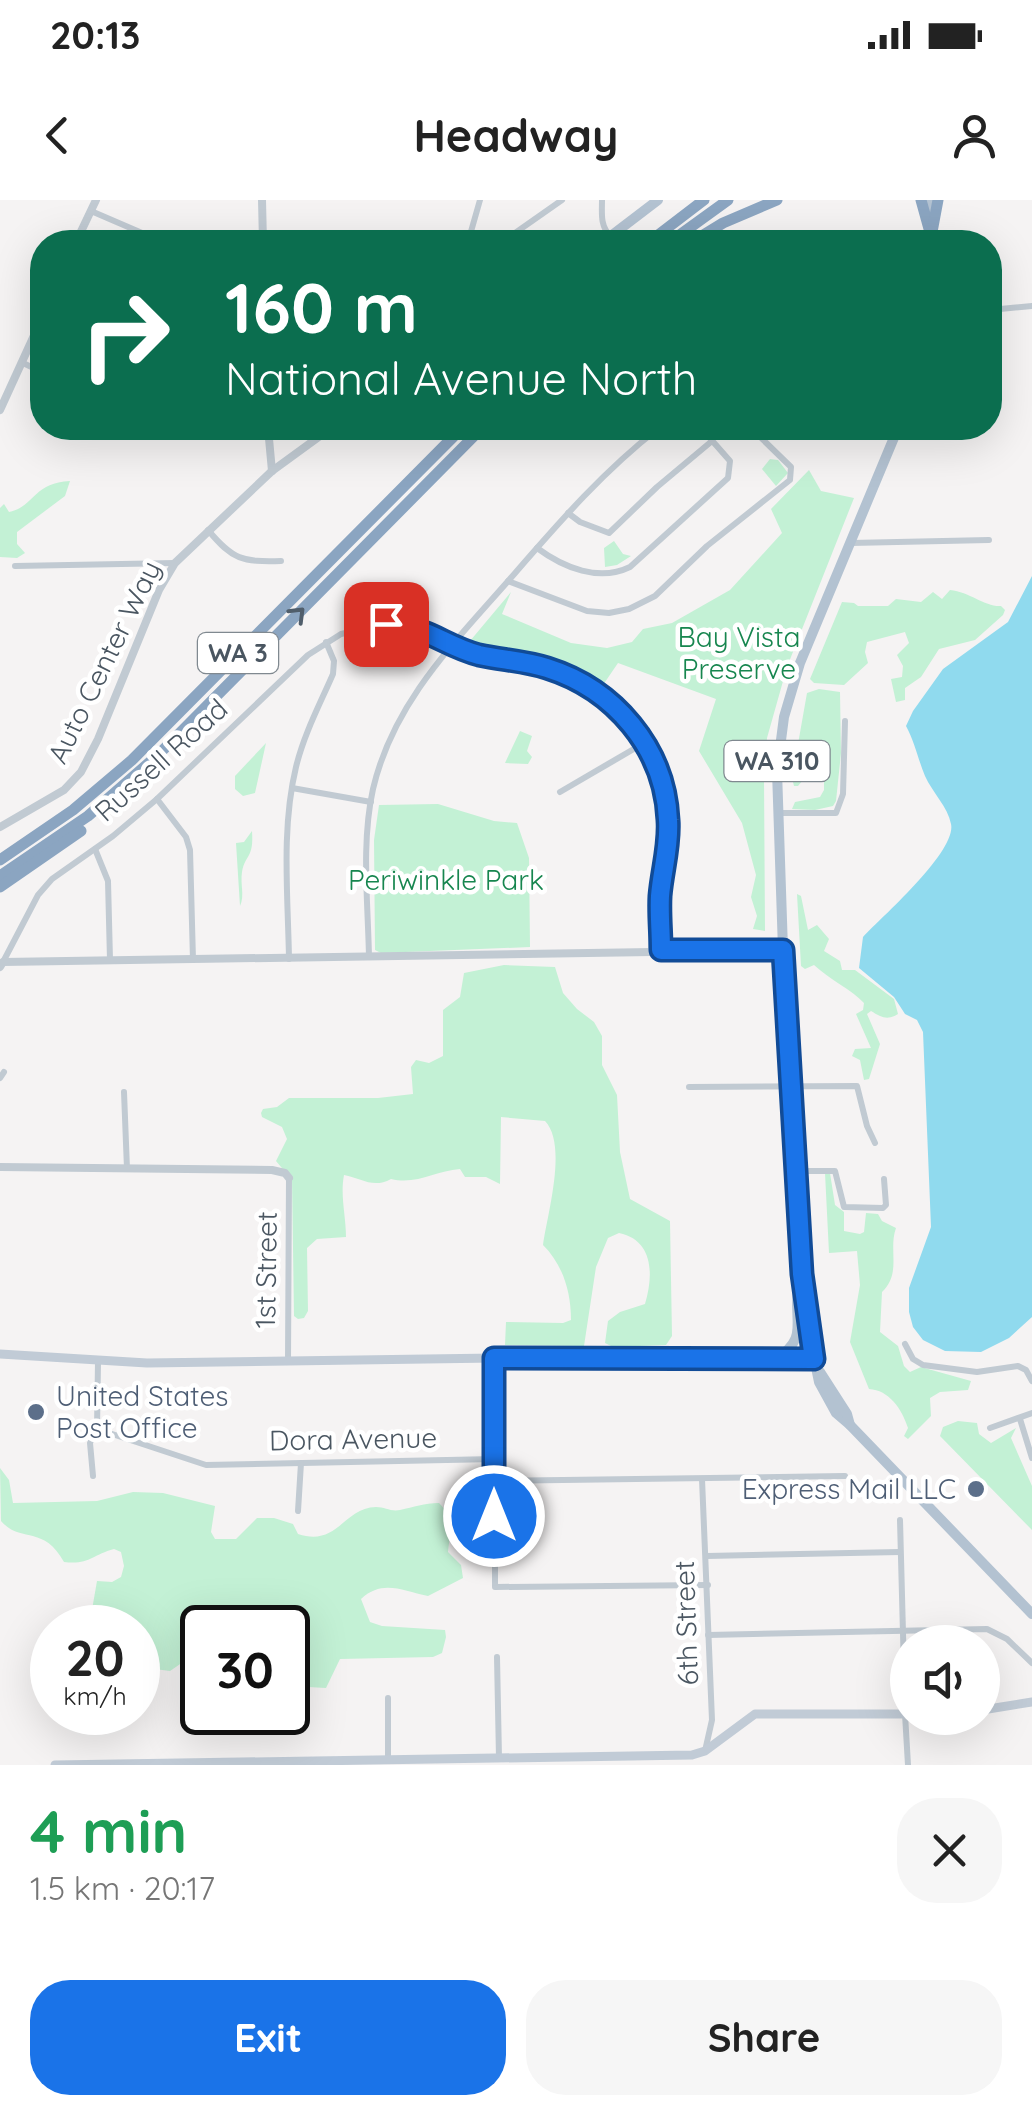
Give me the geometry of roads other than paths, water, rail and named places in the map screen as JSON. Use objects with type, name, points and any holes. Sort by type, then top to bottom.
[{"type":"highway","points":[[665,230],[704,200]]},
{"type":"highway","points":[[687,230],[728,200]]},
{"type":"highway","points":[[712,230],[777,200]]},
{"type":"highway","points":[[921,200],[928,230]]},
{"type":"highway","points":[[933,230],[938,200]]},
{"type":"highway","points":[[378,509],[440,440]]},
{"type":"highway","name":"WA 3","points":[[0,860],[93,794],[132,760],[450,440]]},
{"type":"highway","name":"WA 3","points":[[0,876],[66,832],[130,782],[470,440]]},
{"type":"highway","points":[[0,887],[88,825],[130,782]]},
{"type":"highway","points":[[0,851],[93,794]]},
{"type":"main road","points":[[619,230],[658,200]]},
{"type":"main road","points":[[929,200],[930,230]]},
{"type":"main road","name":"WA 310","points":[[893,440],[800,663],[777,756],[776,814],[802,1274],[819,1382],[841,1420],[1032,1614]]},
{"type":"main road","points":[[774,1360],[795,1343],[799,1328],[796,1300],[802,1274]]},
{"type":"main road","points":[[0,1354],[98,1362],[814,1359]]},
{"type":"main road","points":[[1000,1707],[1032,1702]]},
{"type":"main road","points":[[55,1765],[499,1759],[511,1762],[705,1756],[754,1714],[890,1714]]},
{"type":"street","points":[[82,230],[96,200]]},
{"type":"street","points":[[262,200],[263,230]]},
{"type":"street","points":[[471,230],[480,200]]},
{"type":"street","points":[[519,230],[562,200]]},
{"type":"street","points":[[602,200],[604,230]]},
{"type":"street","points":[[91,211],[136,230]]},
{"type":"street","points":[[1002,309],[1032,306]]},
{"type":"street","points":[[0,410],[30,348]]},
{"type":"street","points":[[24,363],[30,366]]},
{"type":"street","points":[[269,440],[272,471]]},
{"type":"street","name":"Auto Center Way","points":[[0,827],[64,790],[81,772],[159,590],[175,563],[272,471],[315,440]]},
{"type":"street","points":[[369,957],[371,802],[396,724],[421,682],[453,644],[568,513],[644,440]]},
{"type":"street","points":[[508,582],[579,609],[600,612],[618,612],[648,600],[707,546],[790,480],[790,467],[762,440]]},
{"type":"street","points":[[537,548],[568,565],[601,576],[614,575],[630,567],[728,478],[730,461],[712,441],[609,533],[568,513]]},
{"type":"street","points":[[208,530],[238,559],[280,561]]},
{"type":"street","points":[[850,543],[990,540]]},
{"type":"street","points":[[15,566],[175,563]]},
{"type":"street","name":"Russell Road","points":[[2,964],[38,895],[52,880],[157,799],[308,655],[354,630],[386,624],[426,630],[473,654],[544,667],[580,682],[619,710],[644,743],[656,767],[666,803],[668,834],[653,884],[656,950]]},
{"type":"street","points":[[289,959],[287,845],[292,788],[303,744],[333,674],[334,661],[326,642]]},
{"type":"street","points":[[776,814],[836,812],[843,794],[845,721]]},
{"type":"street","points":[[560,792],[644,743]]},
{"type":"street","points":[[292,788],[371,802]]},
{"type":"street","points":[[157,799],[186,836],[190,850],[193,960]]},
{"type":"street","points":[[95,849],[108,881],[110,960]]},
{"type":"street","points":[[2,964],[783,950]]},
{"type":"street","points":[[689,1086],[857,1086],[875,1144]]},
{"type":"street","points":[[124,1092],[127,1171]]},
{"type":"street","points":[[0,1167],[272,1170],[289,1178]]},
{"type":"street","points":[[796,1170],[834,1170],[844,1207],[856,1209],[886,1205],[884,1179]]},
{"type":"street","name":"1st Street","points":[[288,1362],[289,1178]]},
{"type":"street","points":[[905,1344],[912,1359],[923,1366],[977,1372],[1018,1366],[1026,1370],[1032,1381]]},
{"type":"street","points":[[494,1358],[495,1587],[708,1585]]},
{"type":"street","points":[[93,1476],[90,1443],[97,1428],[98,1362]]},
{"type":"street","points":[[990,1428],[1032,1413]]},
{"type":"street","points":[[1020,1419],[1032,1458]]},
{"type":"street","name":"Dora Avenue","points":[[97,1428],[206,1465],[495,1459]]},
{"type":"street","points":[[298,1511],[301,1463]]},
{"type":"street","points":[[494,1481],[846,1476]]},
{"type":"street","name":"6th Street","points":[[702,1479],[712,1720],[705,1756]]},
{"type":"street","points":[[900,1520],[903,1625]]},
{"type":"street","points":[[707,1556],[900,1552]]},
{"type":"street","points":[[708,1635],[890,1631]]},
{"type":"street","points":[[1000,1636],[1032,1662]]},
{"type":"street","points":[[497,1657],[499,1759]]},
{"type":"street","points":[[388,1698],[388,1761]]},
{"type":"street","points":[[907,1735],[908,1765]]},
{"type":"water","points":[[1032,576],[1032,1317],[1009,1338],[981,1352],[945,1351],[923,1340],[913,1327],[909,1312],[909,1288],[931,1227],[923,1032],[917,1020],[905,1014],[894,997],[859,968],[863,937],[931,866],[950,836],[949,818],[925,776],[906,726],[943,669],[1008,622]]},
{"type":"place","name":"United States Post Office","points":[[36,1412]]},
{"type":"place","name":"Express Mail LLC","points":[[976,1489]]},
{"type":"park label","name":"Bay Vista Preserve","points":[[739,653]]},
{"type":"park label","name":"Periwinkle Park","points":[[446,880]]}]
